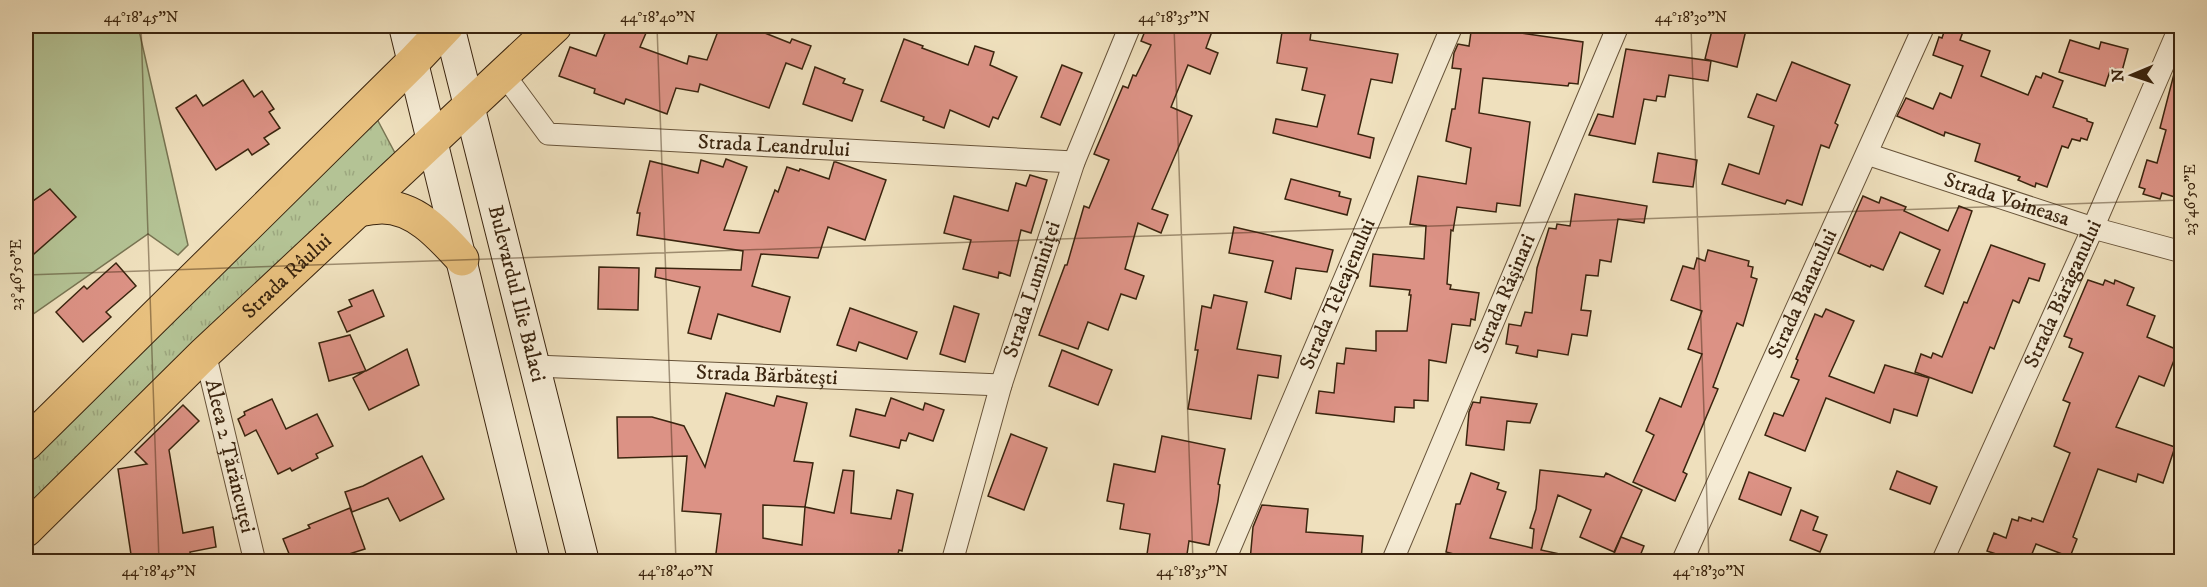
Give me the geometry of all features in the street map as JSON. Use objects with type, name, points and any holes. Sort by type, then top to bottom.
[{"type":"main road","points":[[404,26],[535,561]]},
{"type":"main road","points":[[26,444],[448,26]]},
{"type":"main road","name":"Bulevardul Ilie Balaci","points":[[448,26],[584,561]]},
{"type":"main road","name":"Strada Râului","points":[[26,530],[205,353],[555,26]]},
{"type":"main road","points":[[358,210],[381,207],[398,208],[415,215],[444,239],[462,259]]},
{"type":"street","name":"Strada Luminiței","points":[[952,561],[1001,385],[1074,162],[1130,26]]},
{"type":"street","name":"Strada Teleajenului","points":[[1224,561],[1452,26]]},
{"type":"street","name":"Strada Rășinari","points":[[1392,561],[1618,26]]},
{"type":"street","name":"Strada Banatului","points":[[1682,561],[1924,26]]},
{"type":"street","name":"Strada Bărăganului","points":[[1942,561],[2093,228],[2180,26]]},
{"type":"street","name":"Strada Leandrului","points":[[503,73],[548,134],[1074,162]]},
{"type":"street","name":"Strada Voineasa","points":[[1867,154],[2093,228],[2181,252]]},
{"type":"street","name":"Aleea 2 Țărăncuței","points":[[205,353],[255,561]]},
{"type":"street","name":"Strada Bărbătești","points":[[535,366],[1001,385]]},
{"type":"green space","points":[[26,26],[138,26],[188,245],[178,255],[148,234],[26,319]]},
{"type":"green space","points":[[377,119],[395,153],[26,511],[26,461]]},
{"type":"building","points":[[608,26],[649,26],[640,47],[687,64],[689,56],[707,60],[720,26],[747,26],[790,43],[792,39],[811,46],[802,69],[786,63],[769,108],[700,84],[698,92],[676,88],[667,114],[626,99],[624,104],[594,93],[595,89],[559,76],[570,47],[596,56]]},
{"type":"building","points":[[1147,26],[1214,26],[1206,48],[1218,53],[1210,74],[1188,65],[1171,107],[1192,116],[1152,209],[1168,215],[1161,233],[1138,223],[1125,269],[1144,276],[1136,299],[1121,294],[1108,330],[1088,322],[1078,349],[1039,335],[1065,265],[1067,265],[1084,206],[1089,208],[1109,160],[1094,154],[1123,86],[1128,88],[1151,45],[1141,41]]},
{"type":"building","points":[[1283,26],[1312,26],[1310,40],[1398,54],[1392,83],[1371,79],[1358,134],[1374,138],[1370,158],[1273,133],[1276,119],[1317,127],[1325,95],[1302,90],[1307,68],[1277,63]]},
{"type":"building","points":[[1713,26],[1747,26],[1737,67],[1705,59]]},
{"type":"building","points":[[1946,26],[1965,26],[1960,40],[1990,51],[1981,76],[2028,95],[2036,76],[2041,78],[2043,73],[2063,81],[2053,107],[2093,123],[2087,140],[2072,139],[2068,148],[2062,146],[2047,187],[2036,183],[2035,187],[2018,180],[2020,177],[1975,161],[1980,144],[1945,132],[1944,136],[1897,116],[1906,98],[1933,109],[1940,93],[1951,98],[1963,66],[1933,55],[1939,37],[1942,38]]},
{"type":"building","points":[[1478,27],[1583,42],[1578,84],[1569,83],[1568,86],[1483,78],[1479,113],[1530,122],[1520,206],[1497,203],[1496,212],[1457,207],[1453,231],[1451,230],[1447,284],[1451,285],[1450,289],[1479,293],[1475,320],[1471,319],[1470,326],[1452,324],[1446,363],[1429,360],[1428,401],[1414,400],[1414,408],[1395,407],[1394,422],[1316,413],[1319,391],[1334,393],[1337,363],[1344,364],[1346,348],[1376,351],[1376,331],[1407,331],[1410,290],[1370,286],[1373,254],[1424,259],[1426,226],[1410,224],[1418,176],[1466,184],[1471,148],[1446,141],[1452,109],[1455,109],[1461,69],[1452,68],[1454,53],[1458,44],[1469,46],[1471,32],[1477,33]]},
{"type":"building","points":[[904,39],[968,65],[975,46],[994,52],[990,65],[1017,77],[998,119],[993,117],[989,127],[950,110],[944,128],[923,120],[924,117],[881,101]]},
{"type":"building","points":[[2070,40],[2099,49],[2101,42],[2128,49],[2122,71],[2111,68],[2105,86],[2059,72]]},
{"type":"building","points":[[1626,49],[1711,61],[1708,81],[1669,75],[1665,97],[1657,96],[1656,101],[1644,99],[1635,144],[1589,135],[1598,114],[1613,117]]},
{"type":"building","points":[[1792,62],[1850,85],[1835,123],[1838,125],[1829,148],[1821,145],[1802,205],[1787,200],[1785,204],[1722,184],[1729,164],[1759,174],[1774,126],[1748,117],[1757,94],[1776,101]]},
{"type":"building","points":[[1062,65],[1082,73],[1060,125],[1041,117]]},
{"type":"building","points":[[815,67],[845,79],[843,83],[863,90],[852,121],[803,104]]},
{"type":"building","points":[[2175,70],[2181,71],[2181,199],[2162,193],[2160,199],[2143,194],[2145,189],[2139,187],[2147,160],[2157,163],[2166,130],[2160,128]]},
{"type":"building","points":[[243,80],[254,97],[262,91],[274,109],[269,112],[280,128],[264,138],[269,144],[252,155],[248,149],[216,170],[176,108],[196,95],[203,106]]},
{"type":"building","points":[[1658,153],[1697,160],[1693,187],[1653,182]]},
{"type":"building","points":[[726,159],[747,167],[724,230],[759,233],[775,190],[778,192],[787,167],[829,179],[834,162],[836,162],[886,180],[865,240],[828,227],[818,258],[761,254],[752,286],[790,297],[780,332],[718,314],[711,339],[688,333],[700,287],[655,277],[656,268],[741,270],[743,251],[637,235],[640,213],[637,213],[650,161],[698,173],[701,160],[723,167]]},
{"type":"building","points":[[1030,175],[1047,180],[1031,233],[1021,230],[1010,276],[999,272],[998,278],[963,269],[971,240],[944,233],[954,196],[1008,211],[1016,183],[1026,186]]},
{"type":"building","points":[[1291,179],[1340,192],[1339,196],[1351,199],[1347,215],[1285,199]]},
{"type":"building","points":[[50,189],[76,217],[26,261],[26,206]]},
{"type":"building","points":[[1575,194],[1647,206],[1644,223],[1618,219],[1611,262],[1600,260],[1598,276],[1586,275],[1581,310],[1591,311],[1587,336],[1572,334],[1568,355],[1538,350],[1537,357],[1516,353],[1518,346],[1506,344],[1509,324],[1521,326],[1525,312],[1532,313],[1537,268],[1549,228],[1556,229],[1557,224],[1570,226]]},
{"type":"building","points":[[1863,196],[1879,203],[1881,197],[1906,207],[1904,211],[1948,231],[1959,206],[1972,211],[1943,294],[1925,286],[1940,250],[1900,232],[1883,270],[1838,253]]},
{"type":"building","points":[[1234,227],[1333,250],[1327,272],[1296,268],[1291,299],[1265,292],[1273,261],[1229,253]]},
{"type":"building","points":[[1991,245],[2045,264],[2039,281],[2029,278],[2019,303],[2013,300],[1994,349],[1990,347],[1972,393],[1915,372],[1921,354],[1931,358],[1933,353],[1942,357],[1964,302],[1967,303]]},
{"type":"building","points":[[1708,250],[1749,261],[1748,266],[1753,267],[1751,277],[1757,279],[1743,326],[1737,323],[1713,387],[1718,389],[1683,472],[1687,474],[1675,501],[1633,482],[1654,435],[1646,431],[1660,398],[1681,407],[1702,354],[1688,349],[1702,311],[1671,300],[1683,266],[1694,269],[1697,258],[1705,261]]},
{"type":"building","points":[[116,263],[136,286],[106,312],[111,317],[83,342],[56,312],[84,286],[87,289]]},
{"type":"building","points":[[599,267],[639,268],[638,310],[598,309]]},
{"type":"building","points":[[2088,280],[2103,285],[2105,280],[2114,284],[2115,280],[2134,288],[2127,305],[2155,316],[2147,337],[2178,350],[2164,386],[2139,376],[2116,427],[2175,447],[2163,483],[2138,474],[2136,482],[2098,469],[2073,537],[2077,539],[2070,557],[2036,544],[2029,561],[1993,561],[1996,554],[1987,551],[1994,533],[2006,538],[2012,519],[2018,521],[2019,517],[2043,522],[2070,453],[2054,446],[2070,403],[2063,400],[2083,353],[2069,347],[2072,339],[2064,336]]},
{"type":"building","points":[[373,290],[384,316],[347,332],[338,312],[352,306],[349,300]]},
{"type":"building","points":[[1214,295],[1247,302],[1237,349],[1281,356],[1278,378],[1258,375],[1251,419],[1188,409],[1198,350],[1195,350],[1202,306],[1211,308]]},
{"type":"building","points":[[954,306],[979,314],[965,362],[940,354]]},
{"type":"building","points":[[850,308],[917,332],[907,359],[859,342],[856,351],[837,345]]},
{"type":"building","points":[[1826,309],[1854,321],[1829,376],[1874,393],[1885,365],[1929,378],[1917,416],[1894,409],[1890,423],[1826,398],[1805,451],[1765,435],[1774,413],[1783,416],[1799,380],[1791,377],[1798,360],[1796,359],[1815,314],[1822,317]]},
{"type":"building","points":[[350,335],[366,371],[407,349],[419,385],[369,410],[353,378],[365,371],[329,381],[319,343]]},
{"type":"building","points":[[1062,350],[1112,370],[1098,405],[1049,386]]},
{"type":"building","points":[[726,393],[774,406],[777,396],[807,403],[794,461],[813,463],[805,507],[834,513],[843,470],[854,471],[851,513],[891,519],[897,490],[913,494],[902,551],[899,550],[896,561],[842,555],[842,561],[715,561],[721,514],[682,511],[687,456],[618,458],[617,417],[652,417],[684,426],[705,467]],"holes":[[[763,505],[805,507],[802,545],[763,538]]]},
{"type":"building","points":[[1481,397],[1537,404],[1530,423],[1507,421],[1504,450],[1466,445],[1469,412],[1473,402],[1480,403]]},
{"type":"building","points":[[891,398],[923,410],[925,403],[944,410],[933,441],[909,433],[906,441],[901,440],[899,448],[850,436],[856,409],[885,416]]},
{"type":"building","points":[[272,399],[286,429],[317,414],[333,446],[316,454],[318,458],[292,471],[290,468],[278,474],[256,430],[245,436],[238,419],[245,415],[244,412]]},
{"type":"building","points":[[183,405],[199,421],[169,450],[183,533],[213,527],[216,547],[190,552],[192,561],[132,561],[118,469],[147,464],[135,452]]},
{"type":"building","points":[[1011,434],[1047,448],[1024,510],[988,496]]},
{"type":"building","points":[[1162,436],[1225,449],[1209,545],[1189,541],[1186,561],[1146,561],[1150,534],[1120,529],[1124,504],[1107,501],[1114,464],[1155,472]]},
{"type":"building","points":[[422,456],[444,499],[400,521],[388,498],[352,512],[345,492],[363,486]]},
{"type":"building","points":[[1540,470],[1604,477],[1606,473],[1642,490],[1614,552],[1580,537],[1591,510],[1558,495],[1541,550],[1560,554],[1559,561],[1453,561],[1454,554],[1446,552],[1456,504],[1460,504],[1471,473],[1499,483],[1497,489],[1506,492],[1490,538],[1532,548],[1534,529],[1530,528],[1536,509]]},
{"type":"building","points":[[1897,471],[1937,487],[1930,504],[1890,489]]},
{"type":"building","points":[[1749,472],[1791,488],[1781,515],[1739,499]]},
{"type":"building","points":[[1262,505],[1308,509],[1306,532],[1363,536],[1361,561],[1250,561],[1253,527]]},
{"type":"building","points":[[350,508],[365,549],[349,554],[350,557],[339,561],[292,561],[283,539],[310,528],[308,525]]},
{"type":"building","points":[[1801,510],[1818,517],[1813,530],[1827,535],[1820,552],[1790,540]]},
{"type":"building","points":[[1621,537],[1644,546],[1638,561],[1611,561]]}]
